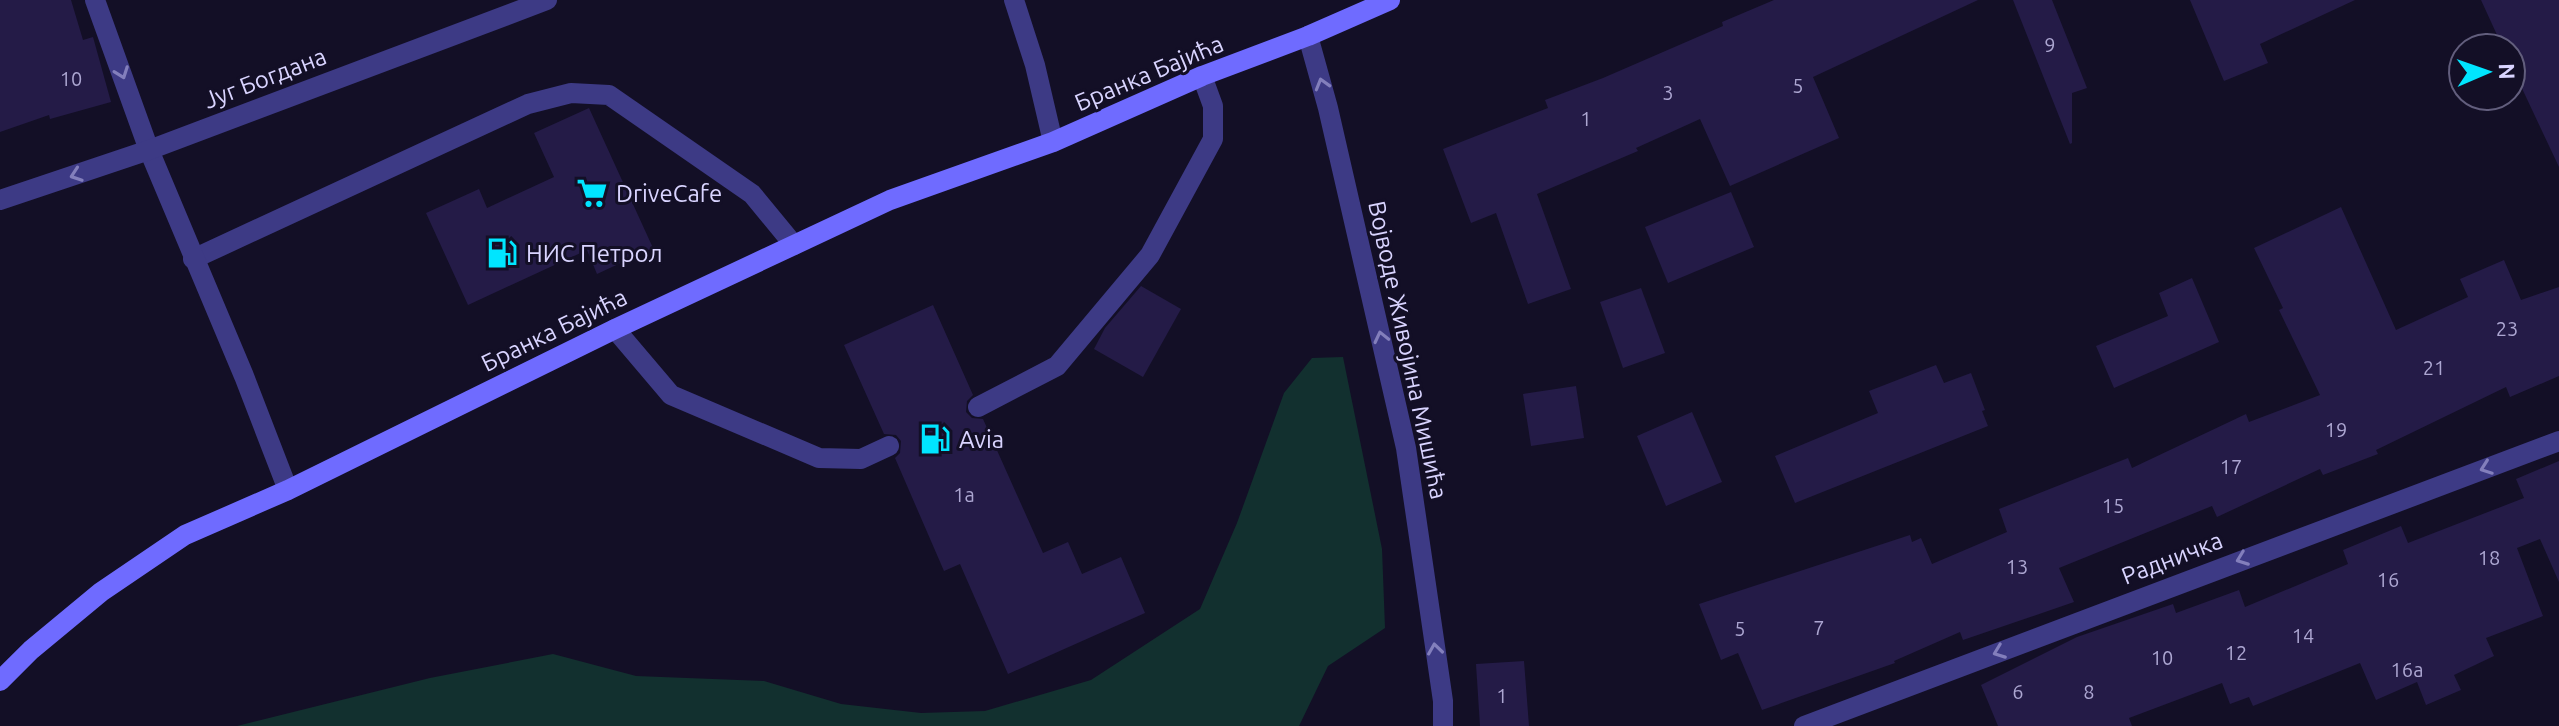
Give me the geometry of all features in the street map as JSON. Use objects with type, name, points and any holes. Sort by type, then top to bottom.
[{"type":"main road","name":"Бранка Бајића","points":[[0,681],[31,650],[101,592],[185,535],[288,490],[615,329],[890,200],[1053,142],[1202,76],[1308,36],[1390,0]]},
{"type":"street","points":[[95,0],[149,150],[244,376],[288,490]]},
{"type":"street","name":"Југ Богдана","points":[[0,200],[149,150],[547,0]]},
{"type":"street","points":[[1014,0],[1035,65],[1053,142]]},
{"type":"street","name":"Војводе Живојина Мишића","points":[[1308,36],[1328,108],[1406,448],[1443,701],[1443,726]]},
{"type":"street","points":[[978,407],[1057,366],[1150,255],[1213,139],[1213,106],[1202,76]]},
{"type":"street","points":[[193,259],[528,104],[571,93],[609,95],[752,194],[794,245]]},
{"type":"street","points":[[615,329],[671,395],[819,458],[861,459],[889,446]]},
{"type":"street","name":"Радничка","points":[[1804,726],[2559,441]]},
{"type":"green space","points":[[1343,357],[1382,549],[1385,628],[1328,666],[1299,726],[237,726],[430,678],[553,654],[636,676],[764,681],[841,704],[921,713],[985,711],[1091,680],[1200,609],[1237,523],[1284,393],[1312,358]]},
{"type":"building","points":[[0,0],[71,0],[83,40],[93,37],[111,102],[50,119],[49,115],[0,132]]},
{"type":"building","points":[[1774,0],[1978,0],[1813,77],[1839,138],[1730,186],[1700,119],[1636,148],[1638,151],[1537,194],[1571,289],[1528,304],[1496,213],[1471,223],[1443,149],[1548,108],[1545,100],[1723,26],[1722,22]]},
{"type":"building","points":[[2013,0],[2052,0],[2087,88],[2072,93],[2070,144]]},
{"type":"building","points":[[2190,0],[2355,0],[2260,44],[2268,63],[2224,81]]},
{"type":"building","points":[[2481,0],[2559,0],[2559,167],[2527,99],[2527,32],[2496,32]]},
{"type":"building","points":[[589,108],[653,248],[597,274],[587,250],[468,305],[426,213],[479,189],[487,208],[554,177],[534,133]]},
{"type":"building","points":[[1731,192],[1754,247],[1668,283],[1645,227]]},
{"type":"building","points":[[2341,207],[2396,330],[2468,297],[2460,279],[2504,260],[2521,300],[2559,287],[2559,376],[2510,397],[2506,387],[2376,450],[2378,454],[2323,475],[2320,469],[2217,517],[2212,506],[2059,568],[2074,602],[1963,640],[1960,632],[1895,663],[1762,710],[1738,653],[1721,660],[1699,604],[1910,535],[1912,542],[1921,538],[1932,564],[2007,532],[1999,509],[2128,458],[2132,468],[2246,414],[2249,422],[2320,395],[2279,310],[2283,308],[2254,248]]},
{"type":"building","points":[[2192,278],[2219,342],[2114,388],[2096,346],[2168,316],[2159,293]]},
{"type":"building","points":[[1141,286],[1181,309],[1143,377],[1094,349],[1105,328]]},
{"type":"building","points":[[1641,288],[1665,353],[1623,368],[1600,302]]},
{"type":"building","points":[[933,305],[973,395],[967,401],[966,412],[972,418],[983,419],[1043,553],[1068,542],[1082,574],[1121,557],[1145,613],[1008,674],[960,564],[944,571],[895,458],[900,453],[901,441],[896,435],[884,434],[844,345]]},
{"type":"building","points":[[1936,365],[1944,383],[1971,373],[1988,426],[1795,503],[1775,456],[1878,413],[1869,391]]},
{"type":"building","points":[[1576,386],[1584,438],[1531,446],[1523,394]]},
{"type":"building","points":[[1692,412],[1722,482],[1666,506],[1637,436]]},
{"type":"building","points":[[2559,461],[2559,582],[2540,539],[2517,548],[2543,616],[2486,638],[2494,656],[2454,675],[2461,690],[2426,705],[2417,682],[2376,700],[2360,663],[2253,706],[2249,697],[2230,704],[2222,683],[2129,718],[2132,726],[1998,726],[1981,685],[2077,637],[2173,604],[2176,613],[2239,590],[2245,607],[2348,564],[2343,550],[2401,526],[2408,543],[2524,498],[2516,479]]},
{"type":"building","points":[[1524,661],[1529,726],[1480,726],[1476,664]]},
{"type":"place","name":"DriveCafe","points":[[592,193]]},
{"type":"place","name":"НИС Петрол","points":[[502,253]]},
{"type":"place","name":"Avia","points":[[935,439]]}]
